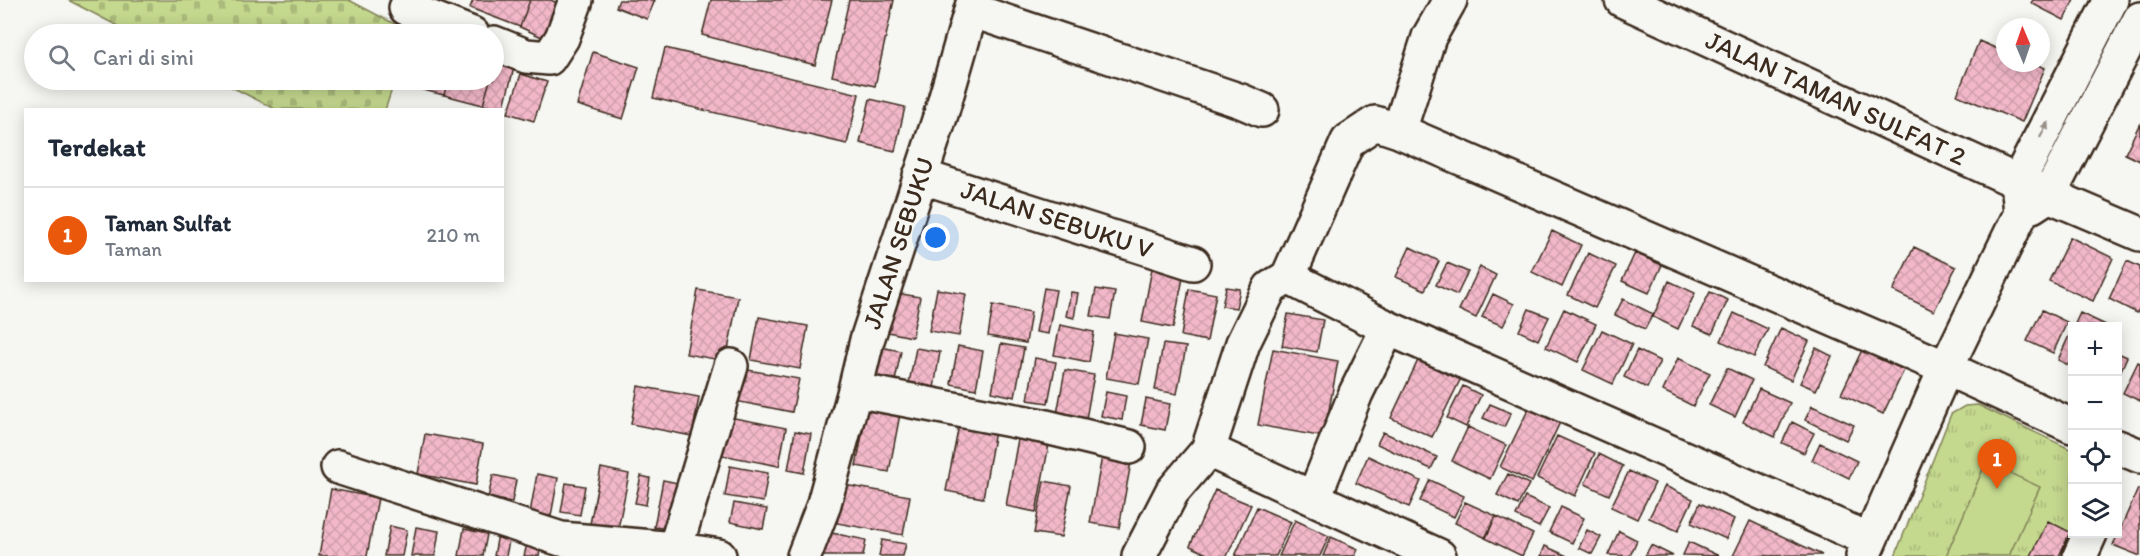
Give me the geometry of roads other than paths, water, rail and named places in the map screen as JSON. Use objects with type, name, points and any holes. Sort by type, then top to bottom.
[{"type":"street","points":[[504,47],[526,56],[549,58],[561,38],[576,0]]},
{"type":"street","points":[[1399,131],[1429,37],[1450,0]]},
{"type":"street","name":"JALAN TAMAN SULFAT 2","points":[[1622,0],[2019,198],[2049,195],[2140,234]]},
{"type":"street","points":[[1288,277],[1388,328],[1867,548],[2019,198],[2111,0]]},
{"type":"street","points":[[972,5],[1241,101],[1263,111]]},
{"type":"street","name":"JALAN SEBUKU","points":[[804,556],[823,507],[867,340],[972,5]]},
{"type":"street","points":[[406,8],[447,24]]},
{"type":"street","points":[[2049,195],[2140,19]]},
{"type":"street","points":[[1140,556],[1172,492],[1208,450],[1243,343],[1270,288],[1288,277],[1348,141],[1375,123],[1399,131],[1946,368],[2068,424]]},
{"type":"street","name":"JALAN SEBUKU V","points":[[920,176],[1193,263]]},
{"type":"street","points":[[1314,497],[1356,393],[1388,328]]},
{"type":"street","points":[[675,549],[731,366]]},
{"type":"street","points":[[855,390],[1042,426],[1129,447]]},
{"type":"street","points":[[1208,450],[1439,556]]},
{"type":"street","points":[[338,467],[557,548],[675,549],[719,556]]},
{"type":"street","points":[[2080,556],[2088,538]]},
{"type":"place","name":"Taman Sulfat","points":[[1997,489]]}]
